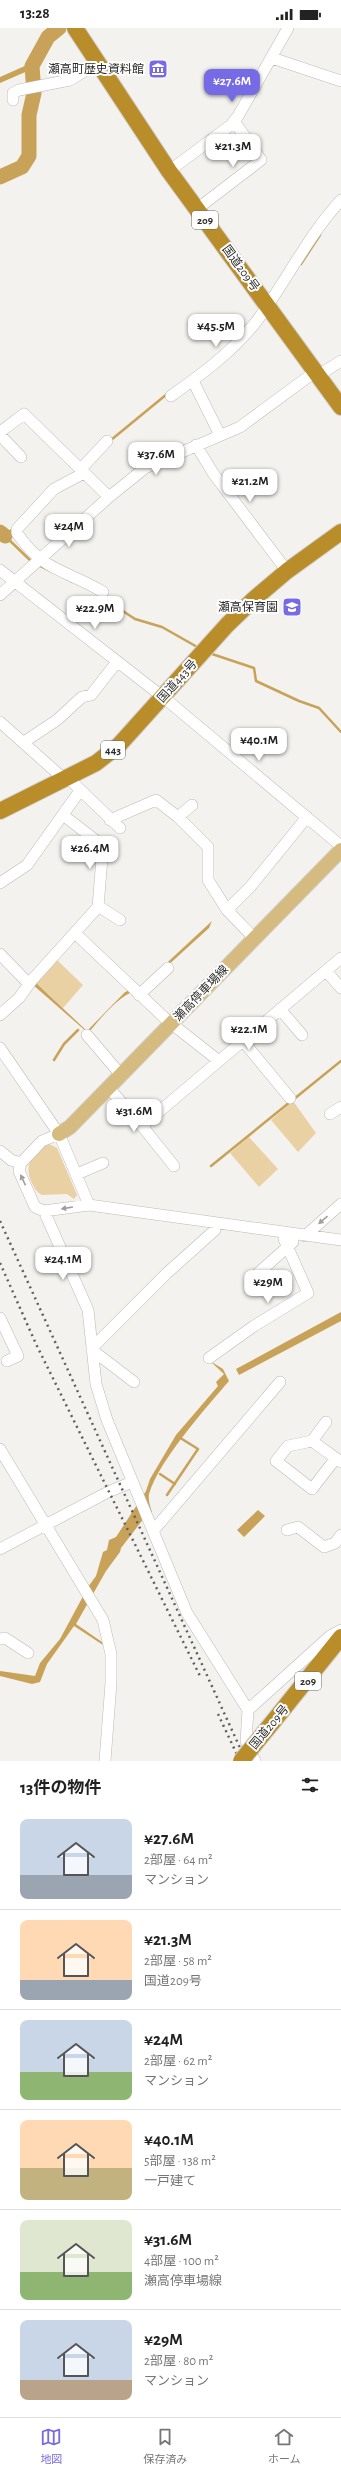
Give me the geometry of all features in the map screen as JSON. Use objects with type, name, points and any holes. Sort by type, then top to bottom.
[{"type":"highway","name":"国道209号","points":[[75,28],[99,62],[169,171],[268,304],[341,407]]},
{"type":"highway","name":"国道443号","points":[[0,811],[96,763],[119,745],[203,651],[248,604],[287,571],[341,532]]},
{"type":"highway","name":"国道209号","points":[[241,1761],[341,1637]]},
{"type":"main road","name":"瀬高停車場線","points":[[59,1134],[70,1127],[341,850]]},
{"type":"street","points":[[169,171],[234,121],[272,58],[288,28]]},
{"type":"street","points":[[272,58],[341,81]]},
{"type":"street","points":[[13,100],[13,93],[19,90],[70,80],[99,62]]},
{"type":"street","points":[[197,209],[261,160],[234,121]]},
{"type":"street","points":[[171,396],[193,381],[228,352],[255,323],[316,231],[341,200]]},
{"type":"street","points":[[0,595],[38,559],[109,497],[145,468],[240,427],[318,373],[341,361]]},
{"type":"street","points":[[193,381],[220,435]]},
{"type":"street","points":[[21,457],[0,433],[24,414],[109,497]]},
{"type":"street","points":[[103,592],[77,578],[64,574],[38,559],[17,533],[17,529],[54,489],[82,471],[107,440]]},
{"type":"street","points":[[196,445],[213,473],[287,571]]},
{"type":"street","points":[[0,570],[163,697],[341,846]]},
{"type":"street","points":[[24,742],[57,720],[82,697],[91,695],[118,662]]},
{"type":"street","points":[[0,722],[120,828]]},
{"type":"street","points":[[0,883],[27,865],[79,792]]},
{"type":"street","points":[[110,820],[156,800],[178,817],[208,847],[208,880],[227,910],[254,939]]},
{"type":"street","points":[[178,817],[192,805]]},
{"type":"street","points":[[0,1016],[19,998],[29,984],[76,934],[98,906],[103,846],[63,815]]},
{"type":"street","points":[[227,910],[251,886],[307,817]]},
{"type":"street","points":[[98,906],[120,920]]},
{"type":"street","points":[[76,934],[171,1024],[219,1061]]},
{"type":"street","points":[[0,954],[29,984]]},
{"type":"street","points":[[142,1126],[341,958]]},
{"type":"street","points":[[139,995],[168,968]]},
{"type":"street","points":[[326,971],[341,988]]},
{"type":"street","points":[[280,1010],[302,1035]]},
{"type":"street","points":[[87,1036],[121,1075]]},
{"type":"street","points":[[243,1041],[290,1098]]},
{"type":"street","points":[[0,1048],[59,1134],[89,1204]]},
{"type":"street","points":[[108,1088],[142,1126],[174,1166]]},
{"type":"street","points":[[330,1114],[341,1107]]},
{"type":"street","points":[[59,1134],[42,1141],[20,1163],[19,1171],[35,1207],[44,1211],[89,1204],[341,1240]]},
{"type":"street","points":[[0,1151],[11,1160],[20,1163]]},
{"type":"street","points":[[77,1174],[103,1163]]},
{"type":"street","points":[[305,1236],[341,1204]]},
{"type":"street","points":[[44,1211],[88,1310],[96,1384],[106,1420],[187,1613],[248,1710],[246,1741],[255,1761]]},
{"type":"street","points":[[92,1349],[167,1273],[215,1230]]},
{"type":"street","points":[[209,1358],[254,1326],[308,1293],[289,1242],[256,1275]]},
{"type":"street","points":[[0,1318],[18,1356],[7,1360]]},
{"type":"street","points":[[92,1349],[134,1382]]},
{"type":"street","points":[[153,1531],[280,1382]]},
{"type":"street","points":[[312,1441],[338,1460],[312,1489],[276,1461],[288,1446],[312,1441],[326,1422]]},
{"type":"street","points":[[0,1449],[103,1620],[111,1654],[111,1683],[105,1761]]},
{"type":"street","points":[[0,1549],[108,1492],[132,1482]]},
{"type":"street","points":[[287,1530],[298,1527],[324,1547],[335,1543],[341,1535]]},
{"type":"street","points":[[248,1710],[330,1636],[341,1630]]},
{"type":"street","points":[[0,1639],[5,1638],[28,1652]]},
{"type":"shaded area","points":[[27,65],[30,70],[0,83],[0,77]]},
{"type":"shaded area","points":[[212,921],[209,928],[143,988],[127,995],[112,1006],[88,1033],[32,984],[0,951],[0,949],[87,1031],[125,992],[143,985]]},
{"type":"shaded area","points":[[57,960],[83,985],[63,1008],[35,982]]},
{"type":"shaded area","points":[[293,1101],[316,1133],[298,1152],[271,1120]]},
{"type":"shaded area","points":[[249,1137],[278,1169],[259,1187],[230,1153]]},
{"type":"shaded area","points":[[49,1144],[57,1148],[77,1195],[74,1199],[67,1194],[42,1195],[37,1191],[31,1181],[28,1169],[31,1159],[38,1150]]},
{"type":"shaded area","points":[[341,1312],[341,1321],[239,1375],[236,1369]]},
{"type":"shaded area","points":[[210,1361],[223,1369],[229,1381],[184,1435],[162,1466],[154,1480],[149,1494],[149,1503],[152,1512],[148,1513],[121,1548],[76,1624],[102,1642],[103,1645],[74,1626],[47,1664],[40,1682],[32,1684],[0,1676],[0,1671],[35,1676],[40,1663],[60,1639],[88,1587],[96,1576],[103,1552],[107,1550],[109,1540],[116,1537],[146,1491],[150,1479],[176,1435],[218,1386],[216,1382],[224,1374]]},
{"type":"shaded area","points":[[258,1510],[265,1516],[244,1537],[237,1530]]},
{"type":"waterway","points":[[0,177],[22,167],[29,156],[29,115],[34,93],[32,66],[48,37],[59,28]]},
{"type":"waterway","points":[[301,264],[320,235]]},
{"type":"waterway","points":[[111,440],[167,394]]},
{"type":"waterway","points":[[14,528],[5,536],[32,562]]},
{"type":"waterway","points":[[0,532],[5,536]]},
{"type":"waterway","points":[[38,565],[73,582]]},
{"type":"waterway","points":[[100,596],[135,619],[162,627],[199,648]]},
{"type":"waterway","points":[[209,653],[254,668],[256,681],[299,701],[319,708],[341,732]]},
{"type":"waterway","points":[[54,1060],[64,1044],[78,1030]]},
{"type":"waterway","points":[[294,1099],[341,1061]]},
{"type":"waterway","points":[[211,1166],[290,1102]]},
{"type":"waterway","points":[[167,1495],[198,1449],[182,1439]]},
{"type":"waterway","points":[[160,1474],[175,1484]]},
{"type":"railway","points":[[0,1221],[246,1761]]},
{"type":"railway","points":[[0,1263],[36,1344],[201,1678]]},
{"type":"railway","points":[[218,1714],[240,1761]]},
{"type":"place","name":"瀬高町歴史資料館","points":[[158,69]]},
{"type":"place","name":"瀬高保育園","points":[[292,607]]}]
